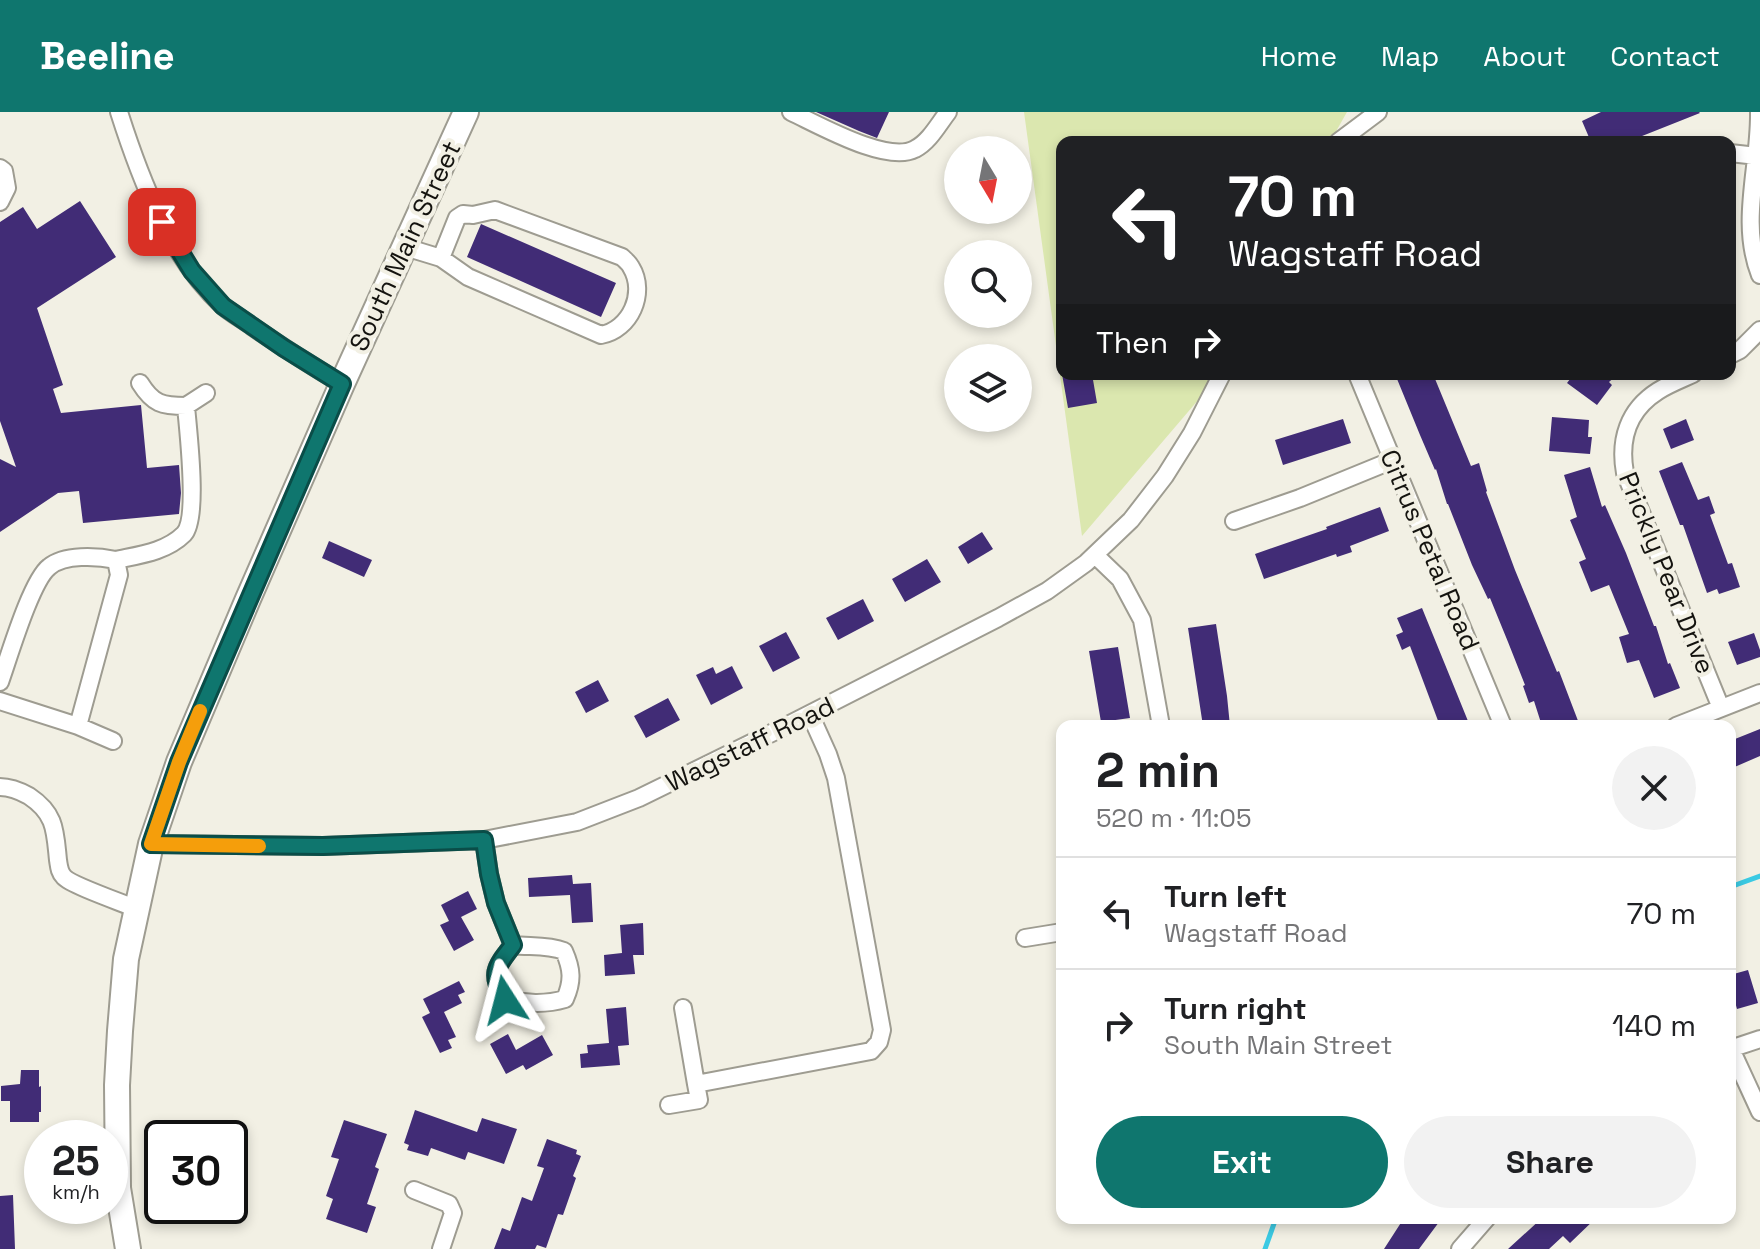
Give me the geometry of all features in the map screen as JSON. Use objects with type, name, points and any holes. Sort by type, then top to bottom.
[{"type":"highway","name":"South Main Street","points":[[128,1249],[118,1188],[120,1031],[126,959],[151,844],[179,762],[342,384],[466,112]]},
{"type":"street","points":[[119,112],[142,179],[162,222],[192,271],[223,306],[342,384]]},
{"type":"street","points":[[791,112],[875,150],[892,152],[912,151],[927,140],[948,112]]},
{"type":"street","points":[[1346,136],[1378,112]]},
{"type":"street","points":[[1759,112],[1750,221],[1753,252],[1760,275]]},
{"type":"street","points":[[1736,154],[1757,156]]},
{"type":"street","points":[[0,168],[4,171],[7,188],[0,202]]},
{"type":"street","points":[[405,247],[441,258],[466,274],[601,335],[610,334],[621,326],[631,313],[637,297],[632,267],[622,257],[495,210],[463,214],[457,218],[441,258]]},
{"type":"street","points":[[1736,352],[1760,330]]},
{"type":"street","name":"Wagstaff Road","points":[[151,844],[323,846],[484,840],[577,822],[626,803],[810,714],[1047,591],[1095,555],[1131,520],[1165,476],[1192,433],[1219,380]]},
{"type":"street","name":"Citrus Petal Road","points":[[1360,380],[1501,720]]},
{"type":"street","name":"Prickly Pear Drive","points":[[1681,380],[1658,391],[1639,407],[1630,419],[1622,457],[1625,473],[1721,708]]},
{"type":"street","points":[[140,383],[149,398],[166,406],[186,406],[206,393]]},
{"type":"street","points":[[0,682],[38,578],[51,564],[75,558],[116,560],[160,551],[186,532],[193,508],[186,406]]},
{"type":"street","points":[[1234,521],[1393,460]]},
{"type":"street","points":[[1095,555],[1120,579],[1142,620],[1160,720]]},
{"type":"street","points":[[78,726],[119,575],[116,560]]},
{"type":"street","points":[[1691,720],[1760,693]]},
{"type":"street","points":[[0,701],[78,726],[113,741]]},
{"type":"street","points":[[696,1084],[871,1051],[879,1042],[882,1030],[836,778],[810,714]]},
{"type":"street","points":[[0,787],[20,791],[47,811],[55,828],[59,869],[64,877],[137,909]]},
{"type":"street","points":[[484,840],[496,903],[513,945]]},
{"type":"street","points":[[1025,938],[1056,933]]},
{"type":"street","points":[[513,945],[551,946],[564,951],[569,962],[571,986],[565,999],[552,1003],[505,1000],[497,984],[497,966],[513,945]]},
{"type":"street","points":[[669,1105],[699,1100],[683,1008]]},
{"type":"street","points":[[1736,1047],[1760,1039]]},
{"type":"street","points":[[1736,1060],[1760,1112]]},
{"type":"street","points":[[414,1190],[449,1204],[453,1213],[441,1249]]},
{"type":"street","points":[[1460,1249],[1482,1224]]},
{"type":"green space","points":[[1024,112],[1347,112],[1333,136],[1056,136],[1056,346],[1032,170],[1032,136],[1027,136]]},
{"type":"green space","points":[[1061,380],[1213,380],[1082,536]]},
{"type":"building","points":[[816,112],[889,112],[877,138]]},
{"type":"building","points":[[1601,112],[1700,113],[1642,136],[1588,136],[1582,121]]},
{"type":"building","points":[[80,201],[116,257],[37,308],[63,385],[53,389],[61,413],[141,405],[147,468],[179,465],[179,514],[83,523],[79,491],[58,493],[0,532],[0,459],[16,467],[0,421],[0,222],[23,207],[37,229]]},
{"type":"building","points":[[481,224],[616,283],[601,317],[467,257]]},
{"type":"building","points":[[1063,380],[1093,380],[1097,403],[1068,408]]},
{"type":"building","points":[[1398,380],[1435,380],[1471,466],[1479,463],[1486,492],[1515,570],[1578,720],[1540,720],[1534,701],[1529,703],[1508,642],[1472,565]]},
{"type":"building","points":[[1569,380],[1611,380],[1609,382],[1612,385],[1597,405],[1567,383]]},
{"type":"building","points":[[1552,417],[1589,420],[1588,437],[1592,437],[1590,454],[1549,451]]},
{"type":"building","points":[[1343,419],[1351,443],[1283,465],[1275,440]]},
{"type":"building","points":[[1686,419],[1694,440],[1671,449],[1663,429]]},
{"type":"building","points":[[1682,462],[1698,500],[1709,496],[1715,513],[1710,515],[1740,587],[1719,594],[1717,589],[1707,593],[1683,525],[1680,525],[1659,471]]},
{"type":"building","points":[[1590,467],[1602,507],[1605,505],[1626,553],[1680,688],[1654,698],[1639,660],[1627,663],[1619,637],[1629,634],[1609,585],[1591,592],[1579,562],[1586,559],[1570,520],[1577,517],[1564,475]]},
{"type":"building","points":[[1380,507],[1389,531],[1350,546],[1352,552],[1337,557],[1336,554],[1264,579],[1255,554]]},
{"type":"building","points":[[982,532],[993,549],[968,564],[958,547]]},
{"type":"building","points":[[329,541],[372,560],[364,577],[322,558]]},
{"type":"building","points":[[927,559],[941,582],[905,602],[892,579]]},
{"type":"building","points":[[863,599],[874,621],[838,640],[826,618]]},
{"type":"building","points":[[1422,608],[1468,720],[1438,720],[1410,646],[1402,650],[1396,635],[1403,632],[1397,618]]},
{"type":"building","points":[[1216,624],[1229,720],[1202,720],[1188,628]]},
{"type":"building","points":[[786,632],[800,658],[773,672],[759,646]]},
{"type":"building","points":[[1754,633],[1760,657],[1737,665],[1728,642]]},
{"type":"building","points":[[1118,647],[1130,718],[1101,720],[1089,651]]},
{"type":"building","points":[[732,666],[743,688],[711,705],[696,675],[713,667],[716,674]]},
{"type":"building","points":[[598,680],[609,701],[586,713],[575,692]]},
{"type":"building","points":[[668,698],[680,720],[646,738],[634,716]]},
{"type":"building","points":[[1760,729],[1760,756],[1736,766],[1736,739]]},
{"type":"building","points":[[572,875],[573,884],[591,883],[593,922],[572,923],[570,895],[529,897],[528,878]]},
{"type":"building","points":[[468,891],[477,909],[461,917],[474,940],[454,951],[440,925],[449,921],[441,905]]},
{"type":"building","points":[[643,923],[644,955],[633,955],[635,974],[605,976],[604,955],[622,953],[620,925]]},
{"type":"building","points":[[1748,970],[1758,1003],[1737,1009],[1736,973]]},
{"type":"building","points":[[459,981],[465,992],[458,995],[462,1003],[444,1012],[456,1037],[448,1040],[452,1048],[440,1053],[422,1017],[430,1013],[423,999]]},
{"type":"building","points":[[626,1007],[629,1045],[618,1046],[620,1065],[581,1068],[580,1054],[588,1053],[587,1045],[609,1043],[606,1009]]},
{"type":"building","points":[[508,1034],[516,1050],[542,1035],[553,1055],[526,1070],[523,1065],[506,1074],[490,1044]]},
{"type":"building","points":[[21,1070],[39,1070],[39,1120],[10,1122],[10,1101],[1,1101],[1,1086],[20,1084]]},
{"type":"building","points":[[415,1110],[477,1132],[482,1118],[517,1129],[504,1164],[468,1152],[465,1160],[431,1148],[428,1156],[407,1150],[409,1145],[404,1143]]},
{"type":"building","points":[[344,1120],[387,1134],[375,1167],[379,1169],[367,1204],[376,1207],[367,1233],[326,1219],[333,1199],[326,1196],[339,1159],[331,1157]]},
{"type":"building","points":[[547,1139],[577,1150],[576,1154],[581,1156],[563,1215],[558,1214],[546,1248],[537,1245],[535,1249],[494,1249],[502,1228],[510,1231],[522,1197],[532,1201],[544,1168],[537,1166]]},
{"type":"building","points":[[13,1195],[15,1249],[0,1249],[0,1196]]},
{"type":"building","points":[[1400,1224],[1438,1224],[1419,1249],[1384,1249]]},
{"type":"building","points":[[1535,1224],[1590,1224],[1570,1243],[1563,1236],[1549,1249],[1508,1249]]},
{"type":"waterway","points":[[1736,885],[1760,876]]},
{"type":"waterway","points":[[1265,1249],[1274,1224]]},
{"type":"slow traffic","points":[[200,711],[151,844],[259,846]]},
{"type":"route","points":[[162,222],[192,271],[223,306],[342,384],[179,762],[151,844],[323,846],[484,840],[496,903],[513,945],[497,966],[497,984],[505,1000]]}]
